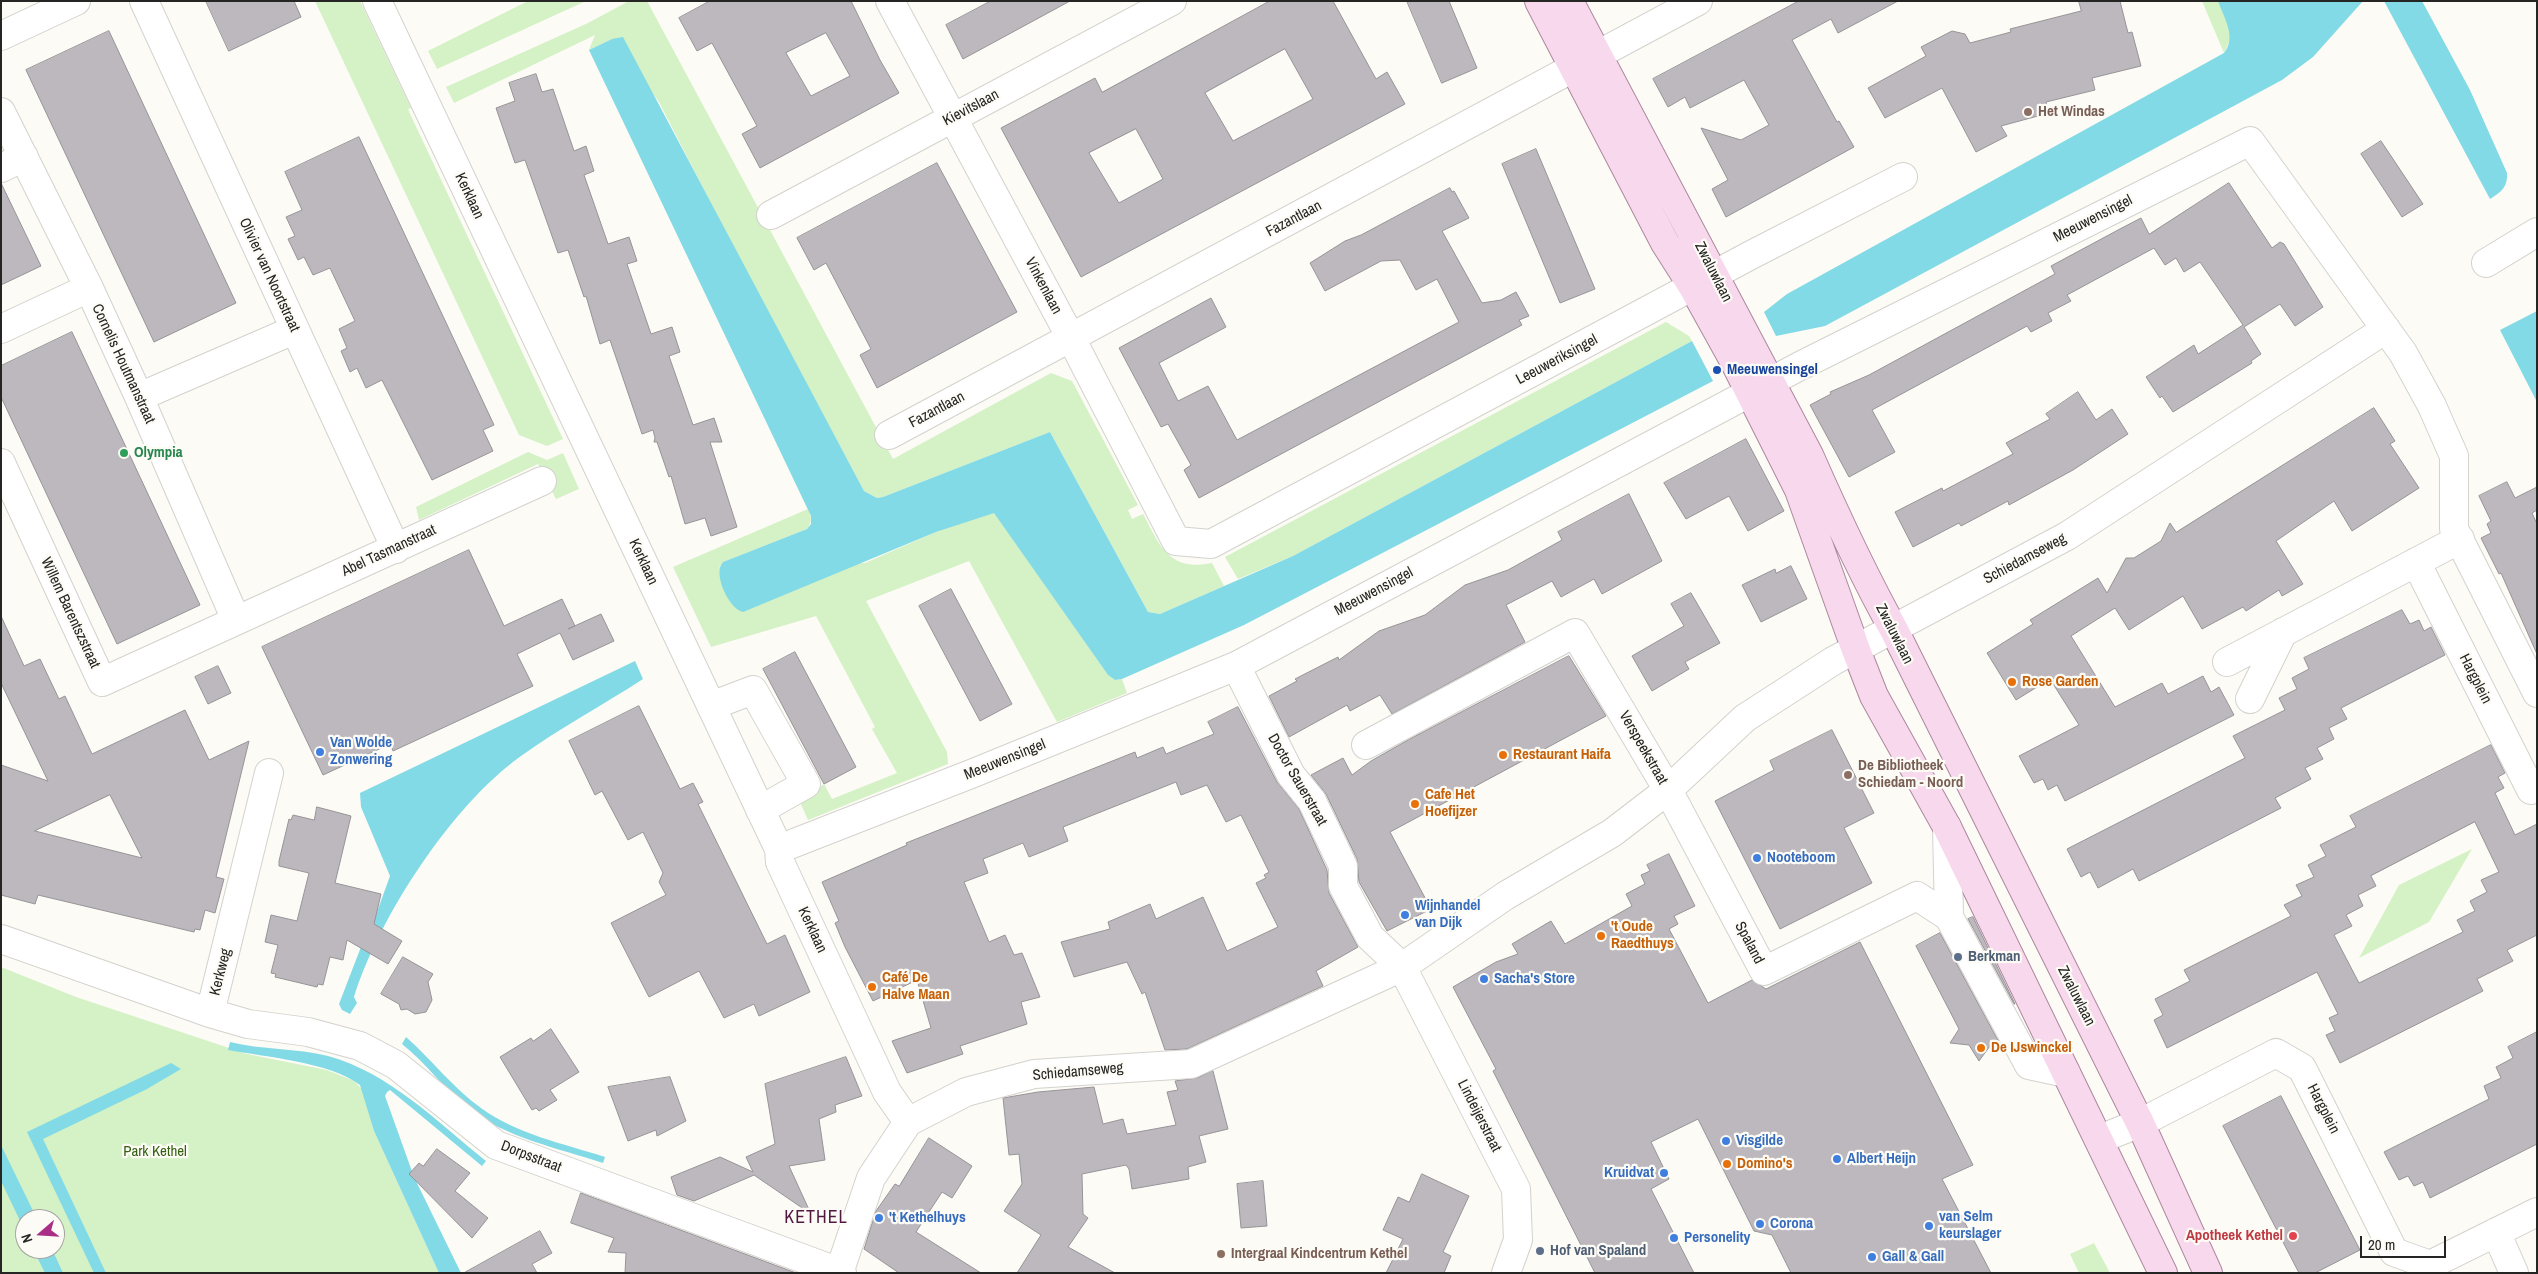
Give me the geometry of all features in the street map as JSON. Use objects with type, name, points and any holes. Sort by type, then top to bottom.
[{"type":"main road","name":"Zwaluwlaan","points":[[1539,1],[1587,62],[1761,387],[1809,455],[1849,544],[1894,630],[2140,1123],[2208,1273]]},
{"type":"main road","name":"Zwaluwlaan","points":[[1569,1],[1587,62]]},
{"type":"main road","name":"Zwaluwlaan","points":[[1761,387],[1874,696],[1947,827],[2100,1139],[2163,1273]]},
{"type":"street","points":[[1,36],[76,1]]},
{"type":"street","name":"Olivier van Noortstraat","points":[[144,1],[396,549]]},
{"type":"street","name":"Kerklaan","points":[[377,1],[779,849],[780,862],[887,1092],[908,1122]]},
{"type":"street","name":"Vinkenlaan","points":[[890,1],[1176,541],[1211,544]]},
{"type":"street","name":"Kievitslaan","points":[[771,215],[1172,1]]},
{"type":"street","name":"Fazantlaan","points":[[889,435],[1698,1]]},
{"type":"street","name":"Cornelis Houtmanstraat","points":[[1,112],[12,162],[89,288],[139,397],[236,620]]},
{"type":"street","name":"Meeuwensingel","points":[[779,849],[971,774],[1236,666],[1761,387],[2250,141],[2386,329]]},
{"type":"street","name":"Leeuweriksingel","points":[[1211,544],[1903,177]]},
{"type":"street","points":[[2486,262],[2537,232]]},
{"type":"street","points":[[1,329],[89,288]]},
{"type":"street","points":[[2386,329],[2403,353],[2432,406],[2454,456],[2454,529],[2537,693]]},
{"type":"street","name":"Schiedamseweg","points":[[1668,790],[1746,718],[1833,661],[2067,536],[2386,329]]},
{"type":"street","points":[[139,397],[294,330]]},
{"type":"street","name":"Willem Barentszstraat","points":[[1,463],[102,682],[236,620]]},
{"type":"street","name":"Abel Tasmanstraat","points":[[236,620],[396,549],[542,480]]},
{"type":"street","points":[[2227,662],[2460,540]]},
{"type":"street","name":"Hargplein","points":[[2416,562],[2531,790],[2537,787]]},
{"type":"street","points":[[2250,700],[2283,632]]},
{"type":"street","name":"Verspeekstraat","points":[[1366,745],[1575,633],[1668,790],[1612,834],[1505,896],[1402,967]]},
{"type":"street","name":"Doctor Sauerstraat","points":[[1236,666],[1291,775],[1312,801],[1344,866],[1343,886],[1370,937],[1402,967]]},
{"type":"street","points":[[711,706],[754,690],[806,784],[760,810]]},
{"type":"street","name":"Kerkweg","points":[[1,939],[210,1014],[269,773]]},
{"type":"street","name":"Spaland","points":[[1668,790],[1764,971],[1917,896],[1949,917]]},
{"type":"street","points":[[1947,827],[1949,917],[2029,1065],[2066,1073]]},
{"type":"street","name":"Schiedamseweg","points":[[840,1272],[872,1178],[908,1122],[966,1092],[1034,1074],[1191,1064],[1402,967]]},
{"type":"street","name":"Lindeijerstraat","points":[[1402,967],[1516,1189],[1518,1240],[1506,1273]]},
{"type":"street","name":"Dorpsstraat","points":[[210,1014],[248,1024],[308,1032],[360,1046],[396,1065],[496,1145],[840,1272]]},
{"type":"street","name":"Hargplein","points":[[2100,1139],[2140,1123],[2276,1054],[2302,1068],[2394,1252],[2430,1265],[2537,1212]]},
{"type":"street","points":[[2496,1232],[2514,1273]]},
{"type":"green space","points":[[315,1],[360,1],[411,108],[408,109],[412,118],[563,439],[547,446],[519,435]]},
{"type":"green space","points":[[528,1],[586,1],[437,69],[428,51]]},
{"type":"green space","points":[[629,1],[647,1],[893,459],[1051,373],[1072,381],[1138,505],[1128,510],[1132,519],[1143,514],[1161,546],[1176,560],[1185,564],[1197,565],[1212,563],[1224,586],[1160,614],[1148,612],[1050,432],[883,497],[877,498],[864,491],[739,258],[659,102],[612,39],[589,50],[595,35],[454,103],[446,87],[588,23]]},
{"type":"green space","points":[[2202,1],[2313,1],[2229,42],[2224,53]]},
{"type":"green space","points":[[1666,322],[1689,336],[1692,341],[1293,556],[1238,579],[1225,557]]},
{"type":"green space","points":[[528,452],[547,460],[563,453],[579,489],[556,499],[538,464],[419,520],[416,507]]},
{"type":"green space","points":[[808,509],[811,519],[807,529],[723,562],[719,567],[865,563],[936,532],[994,512],[1108,675],[1115,680],[1122,679],[1127,693],[1057,722],[969,561],[866,601],[947,752],[948,764],[808,820],[800,802],[824,784],[832,799],[897,773],[872,729],[875,727],[816,616],[711,647],[673,567]]},
{"type":"green space","points":[[2472,849],[2429,922],[2359,958],[2399,885]]},
{"type":"green space","name":"Park Kethel","points":[[1,967],[76,997],[247,1054],[327,1070],[354,1081],[363,1090],[374,1131],[439,1273],[1,1273]]},
{"type":"green space","points":[[2094,1243],[2110,1273],[2079,1273],[2070,1254]]},
{"type":"water","points":[[2218,1],[2363,1],[2313,57],[2282,80],[1825,326],[1776,336],[1764,312],[1787,294],[2224,53],[2228,47],[2229,34]]},
{"type":"water","points":[[2384,1],[2422,1],[2470,90],[2507,173],[2503,189],[2490,199]]},
{"type":"water","points":[[623,37],[864,491],[877,498],[883,497],[1050,432],[1148,612],[1160,614],[1293,556],[1692,341],[1713,381],[1244,625],[1122,679],[1115,680],[1108,675],[994,513],[936,532],[743,612],[732,604],[724,590],[720,574],[720,567],[723,562],[807,529],[811,524],[811,516],[589,50],[612,39]]},
{"type":"water","points":[[2537,311],[2537,402],[2500,330]]},
{"type":"water","points":[[635,661],[643,679],[521,756],[495,777],[469,803],[421,865],[381,932],[354,997],[357,1003],[350,1014],[342,1010],[339,1004],[366,934],[369,934],[390,876],[361,807],[360,793]]},
{"type":"water","points":[[406,1037],[461,1092],[495,1117],[525,1132],[605,1157],[603,1163],[516,1135],[483,1118],[459,1101],[402,1044]]},
{"type":"water","points":[[230,1042],[316,1053],[351,1064],[372,1074],[412,1100],[486,1161],[482,1166],[390,1090],[387,1092],[385,1096],[414,1177],[461,1273],[439,1273],[374,1131],[360,1085],[347,1077],[315,1066],[228,1050]]},
{"type":"water","points":[[171,1063],[181,1069],[147,1089],[43,1139],[106,1273],[94,1273],[27,1132]]},
{"type":"water","points":[[1,1145],[32,1209],[15,1210],[1,1181]]},
{"type":"water","points":[[38,1259],[57,1259],[63,1273],[45,1273]]},
{"type":"building","points":[[206,1],[294,1],[301,17],[229,51]]},
{"type":"building","points":[[710,1],[851,1],[880,60],[899,93],[760,168],[742,134],[757,126],[712,43],[697,51],[679,18]],"holes":[[[826,33],[850,76],[811,96],[786,53]]]},
{"type":"building","points":[[991,1],[1070,1],[963,59],[946,25]]},
{"type":"building","points":[[1270,1],[1333,1],[1376,79],[1387,72],[1405,104],[1081,277],[1001,128],[1095,78],[1102,92]],"holes":[[[1285,49],[1313,99],[1233,141],[1205,93]],[[1136,129],[1163,179],[1119,203],[1089,153]]]},
{"type":"building","points":[[1407,1],[1449,1],[1477,68],[1442,83]]},
{"type":"building","points":[[1799,1],[1898,1],[1838,33],[1831,19],[1792,40],[1837,122],[1839,121],[1854,147],[1726,217],[1712,189],[1728,180],[1701,128],[1741,140],[1769,125],[1744,80],[1690,108],[1685,97],[1668,107],[1653,79]]},
{"type":"building","points":[[2079,1],[2120,1],[2128,33],[2132,32],[2141,66],[2092,78],[2095,90],[2046,102],[2049,113],[2001,126],[2007,136],[1976,152],[1942,88],[1885,118],[1868,88],[1926,56],[1921,47],[1952,31],[1965,34],[1970,43],[2011,32],[2010,29],[2081,11]]},
{"type":"building","points":[[109,31],[236,303],[154,342],[26,70]]},
{"type":"building","points":[[536,74],[542,92],[553,89],[574,151],[586,146],[594,171],[584,175],[608,244],[629,237],[637,261],[627,264],[651,334],[672,327],[680,352],[669,356],[693,425],[714,418],[722,442],[710,442],[737,527],[711,536],[705,518],[685,524],[671,476],[669,477],[657,442],[654,442],[653,430],[642,434],[610,340],[600,344],[586,296],[584,297],[568,250],[558,253],[525,160],[515,163],[496,108],[515,101],[509,83]]},
{"type":"building","points":[[359,137],[494,425],[483,430],[493,451],[432,480],[382,380],[366,388],[357,368],[350,372],[341,351],[347,348],[339,329],[355,321],[330,268],[313,275],[304,257],[298,260],[288,239],[295,236],[286,217],[302,210],[285,172]]},
{"type":"building","points":[[2381,141],[2423,204],[2402,217],[2361,154]]},
{"type":"building","points":[[1536,149],[1595,289],[1560,303],[1502,164]]},
{"type":"building","points":[[937,163],[1017,312],[877,388],[860,355],[871,349],[826,263],[814,270],[797,238]]},
{"type":"building","points":[[1,183],[41,266],[1,285]]},
{"type":"building","points":[[2229,183],[2272,248],[2280,242],[2284,244],[2323,307],[2295,326],[2280,304],[2244,327],[2261,354],[2251,361],[2252,363],[2173,412],[2162,396],[2160,398],[2146,377],[2194,345],[2198,354],[2243,325],[2200,262],[2184,272],[2176,258],[2165,265],[2154,248],[2067,295],[2071,301],[2048,313],[2052,321],[2031,332],[2027,326],[1872,410],[1895,452],[1849,477],[1810,405],[1831,394],[1830,392],[1869,375],[2055,274],[2051,266],[2118,230],[2141,218],[2149,234]]},
{"type":"building","points":[[1450,188],[1452,192],[1454,191],[1469,218],[1442,231],[1482,303],[1501,300],[1516,292],[1529,316],[1519,320],[1522,325],[1199,498],[1184,470],[1191,465],[1168,424],[1161,427],[1119,348],[1211,298],[1226,327],[1159,363],[1178,401],[1208,386],[1237,440],[1459,322],[1437,279],[1416,290],[1400,260],[1381,261],[1325,291],[1310,263],[1345,241],[1361,235]]},
{"type":"building","points":[[72,332],[200,605],[117,644],[1,397],[1,366]]},
{"type":"building","points":[[2078,392],[2096,420],[2112,409],[2128,434],[2073,470],[2009,505],[2008,501],[1961,526],[1959,523],[1913,547],[1895,512],[1942,488],[1943,491],[2013,454],[2006,443],[2050,419],[2046,414]]},
{"type":"building","points":[[2374,408],[2395,441],[2390,444],[2419,488],[2352,531],[2334,501],[2276,541],[2303,584],[2282,596],[2279,590],[2246,611],[2243,607],[2202,629],[2183,596],[2129,630],[2115,608],[2071,636],[2115,707],[2162,683],[2168,694],[2203,676],[2211,692],[2219,687],[2234,715],[2065,801],[2057,785],[2048,790],[2043,779],[2034,783],[2019,756],[2079,725],[2050,679],[2016,700],[1987,653],[2033,624],[2030,620],[2098,578],[2107,593],[2126,558],[2134,558],[2161,541],[2170,523],[2176,532]]},
{"type":"building","points":[[1746,439],[1784,511],[1748,531],[1729,496],[1686,519],[1664,483]]},
{"type":"building","points":[[2507,482],[2515,498],[2537,487],[2537,510],[2532,513],[2537,524],[2537,654],[2501,573],[2499,574],[2481,538],[2491,533],[2487,524],[2491,521],[2479,496]]},
{"type":"building","points":[[1629,494],[1662,561],[1602,594],[1594,579],[1561,597],[1552,581],[1506,605],[1525,642],[1392,714],[1380,695],[1350,711],[1347,705],[1289,737],[1269,696],[1297,681],[1295,679],[1338,657],[1339,660],[1379,631],[1425,615],[1465,585],[1508,570],[1562,540],[1558,532]]},
{"type":"building","points":[[469,550],[504,626],[562,599],[575,626],[601,614],[614,641],[573,660],[560,633],[517,654],[533,686],[393,751],[390,744],[323,775],[262,647]]},
{"type":"building","points":[[1791,566],[1807,599],[1761,622],[1742,585],[1775,569],[1776,573]]},
{"type":"building","points":[[951,589],[1012,704],[980,721],[919,606]]},
{"type":"building","points":[[1691,593],[1720,643],[1685,662],[1689,669],[1652,691],[1632,656],[1684,626],[1671,604]]},
{"type":"building","points":[[2402,610],[2410,624],[2419,620],[2424,631],[2431,627],[2445,655],[2341,708],[2347,719],[2329,728],[2334,739],[2317,748],[2323,759],[2305,768],[2311,779],[2275,798],[2281,808],[2139,881],[2133,869],[2098,888],[2090,872],[2081,877],[2067,849],[2245,758],[2233,736],[2285,710],[2279,698],[2297,689],[2292,678],[2309,669],[2304,658]]},
{"type":"building","points":[[1,616],[24,666],[40,659],[59,699],[65,696],[92,754],[185,710],[209,760],[249,741],[216,877],[224,879],[215,913],[205,910],[200,930],[195,929],[194,932],[38,895],[35,904],[1,895],[1,765],[48,781],[1,683]],"holes":[[[110,795],[142,858],[35,831]]]},
{"type":"building","points":[[795,652],[856,767],[824,784],[763,669]]},
{"type":"building","points":[[1569,656],[1606,716],[1390,832],[1431,909],[1387,931],[1359,882],[1357,859],[1326,794],[1311,775],[1343,758],[1352,775],[1371,761],[1408,740]]},
{"type":"building","points":[[218,666],[231,693],[208,704],[195,677]]},
{"type":"building","points":[[639,706],[680,789],[693,783],[703,802],[698,804],[767,944],[785,935],[810,992],[759,1016],[754,1004],[724,1018],[699,971],[649,997],[611,923],[666,895],[659,882],[663,873],[643,832],[628,840],[602,791],[595,795],[569,741]]},
{"type":"building","points":[[1238,707],[1277,782],[1299,809],[1327,870],[1329,893],[1358,947],[1316,971],[1323,986],[1187,1049],[1165,1050],[1145,992],[1142,994],[1127,962],[1074,977],[1061,942],[1110,929],[1108,922],[1150,904],[1156,919],[1203,897],[1227,951],[1278,927],[1256,883],[1266,878],[1264,875],[1269,872],[1241,815],[1226,822],[1207,785],[1181,795],[1176,782],[1063,827],[1068,841],[1029,857],[1023,843],[983,859],[988,873],[964,882],[989,942],[1005,935],[1014,955],[1022,953],[1040,997],[1021,1002],[1027,1024],[960,1046],[963,1054],[907,1073],[892,1041],[931,1028],[917,980],[873,1001],[845,947],[835,923],[839,921],[822,882],[907,845],[906,843],[1135,752],[1137,758],[1163,747],[1166,754],[1214,734],[1208,722]]},
{"type":"building","points":[[1832,730],[1874,813],[1844,828],[1872,883],[1780,929],[1715,801],[1774,770],[1770,761]]},
{"type":"building","points":[[2491,745],[2505,773],[2498,777],[2504,788],[2495,793],[2515,835],[2537,824],[2537,935],[2507,950],[2513,961],[2477,979],[2483,991],[2340,1063],[2326,1035],[2335,1031],[2329,1018],[2338,1014],[2317,972],[2167,1048],[2154,1020],[2163,1015],[2155,999],[2190,981],[2184,970],[2291,916],[2284,905],[2302,896],[2296,885],[2314,877],[2308,865],[2326,856],[2320,845],[2356,827],[2350,816]],"holes":[[[2475,822],[2499,872],[2481,880],[2487,892],[2470,901],[2475,911],[2457,920],[2463,932],[2359,983],[2334,935],[2352,926],[2346,915],[2363,906],[2358,895],[2376,886],[2371,876]]]},
{"type":"building","points":[[317,807],[351,816],[335,883],[381,894],[374,924],[402,941],[388,964],[347,940],[343,960],[330,957],[323,985],[318,984],[317,987],[275,977],[276,974],[271,973],[278,945],[265,942],[271,915],[297,921],[309,873],[279,866],[279,861],[289,819],[291,820],[293,815],[314,820]]},
{"type":"building","points":[[1669,854],[1695,906],[1674,916],[1678,924],[1669,929],[1708,1003],[1752,980],[1766,989],[1860,942],[1973,1165],[1942,1179],[1991,1273],[1791,1273],[1772,1235],[1754,1231],[1698,1119],[1651,1142],[1669,1179],[1651,1189],[1694,1273],[1595,1273],[1493,1071],[1496,1069],[1453,987],[1496,962],[1518,954],[1512,944],[1551,921],[1565,944],[1632,906],[1626,894],[1645,884],[1641,875],[1650,871],[1647,865]]},
{"type":"building","points":[[1973,917],[2015,1004],[1968,919]]},
{"type":"building","points":[[1940,933],[2001,1046],[1990,1046],[1979,1061],[1969,1045],[1950,1043],[1959,1029],[1916,946]]},
{"type":"building","points":[[403,957],[433,974],[428,982],[432,1000],[426,1012],[415,1014],[407,1009],[401,1010],[399,1004],[381,994]]},
{"type":"building","points":[[551,1029],[579,1072],[550,1090],[557,1100],[539,1111],[536,1108],[532,1110],[500,1057],[531,1038],[533,1041]]},
{"type":"building","points":[[2537,1032],[2537,1144],[2430,1198],[2423,1182],[2414,1186],[2408,1176],[2399,1180],[2384,1152],[2489,1099],[2484,1086],[2501,1078],[2496,1067],[2513,1058],[2508,1047]]},
{"type":"building","points":[[846,1057],[862,1096],[835,1105],[836,1112],[819,1119],[825,1160],[789,1166],[811,1214],[754,1175],[694,1201],[677,1195],[671,1177],[720,1157],[753,1172],[746,1157],[775,1144],[765,1084]]},
{"type":"building","points":[[1213,1071],[1228,1129],[1199,1136],[1206,1162],[1188,1167],[1189,1179],[1132,1189],[1129,1169],[1126,1165],[1082,1174],[1083,1214],[1088,1218],[1068,1247],[1115,1273],[1017,1273],[1041,1235],[1004,1211],[1022,1184],[1019,1154],[1009,1155],[1003,1098],[1038,1092],[1094,1087],[1103,1124],[1123,1119],[1127,1134],[1176,1125],[1167,1092],[1178,1090],[1175,1081],[1197,1078]]},
{"type":"building","points":[[670,1077],[686,1121],[657,1136],[656,1130],[628,1141],[608,1087]]},
{"type":"building","points":[[2281,1096],[2360,1250],[2315,1273],[2299,1273],[2223,1126]]},
{"type":"building","points":[[929,1138],[972,1166],[952,1198],[942,1192],[916,1232],[981,1273],[899,1273],[864,1249],[876,1211],[895,1184],[899,1186]]},
{"type":"building","points":[[437,1149],[470,1173],[455,1191],[488,1218],[472,1238],[409,1174],[419,1163],[423,1166]]},
{"type":"building","points":[[1422,1174],[1469,1196],[1443,1252],[1451,1256],[1444,1273],[1386,1273],[1403,1239],[1383,1230],[1398,1197],[1409,1202]]},
{"type":"building","points":[[1263,1181],[1267,1226],[1241,1228],[1237,1184]]},
{"type":"building","points":[[581,1193],[796,1273],[625,1273],[626,1253],[608,1252],[614,1238],[571,1223]]},
{"type":"building","points":[[540,1231],[552,1253],[532,1264],[537,1273],[464,1273]]},
{"type":"place","name":"Het Windas","points":[[2028,112]]},
{"type":"place","name":"Meeuwensingel","points":[[1717,370]]},
{"type":"place","name":"Olympia","points":[[124,453]]},
{"type":"place","name":"Rose Garden","points":[[2012,682]]},
{"type":"place","name":"Van Wolde Zonwering","points":[[320,752]]},
{"type":"place","name":"Restaurant Haifa","points":[[1503,755]]},
{"type":"place","name":"De Bibliotheek Schiedam - Noord","points":[[1848,775]]},
{"type":"place","name":"Cafe Het Hoefijzer","points":[[1415,804]]},
{"type":"place","name":"Nooteboom","points":[[1757,858]]},
{"type":"place","name":"Wijnhandel van Dijk","points":[[1405,915]]},
{"type":"place","name":"'t Oude Raedthuys","points":[[1601,936]]},
{"type":"place","name":"Berkman","points":[[1958,957]]},
{"type":"place","name":"Sacha's Store","points":[[1484,979]]},
{"type":"place","name":"Café De Halve Maan","points":[[872,987]]},
{"type":"place","name":"De IJswinckel","points":[[1981,1048]]},
{"type":"place","name":"Visgilde","points":[[1726,1141]]},
{"type":"place","name":"Albert Heijn","points":[[1837,1159]]},
{"type":"place","name":"Domino's","points":[[1727,1164]]},
{"type":"place","name":"Kruidvat","points":[[1664,1173]]},
{"type":"place","name":"'t Kethelhuys","points":[[879,1218]]},
{"type":"place","name":"Corona","points":[[1760,1224]]},
{"type":"place","name":"van Selm keurslager","points":[[1929,1226]]},
{"type":"place","name":"Apotheek Kethel","points":[[2293,1236]]},
{"type":"place","name":"Personelity","points":[[1674,1238]]},
{"type":"place","name":"Hof van Spaland","points":[[1540,1251]]},
{"type":"place","name":"Intergraal Kindcentrum Kethel","points":[[1221,1254]]},
{"type":"place","name":"Gall & Gall","points":[[1872,1257]]},
{"type":"district","name":"KETHEL","points":[[816,1218]]}]
